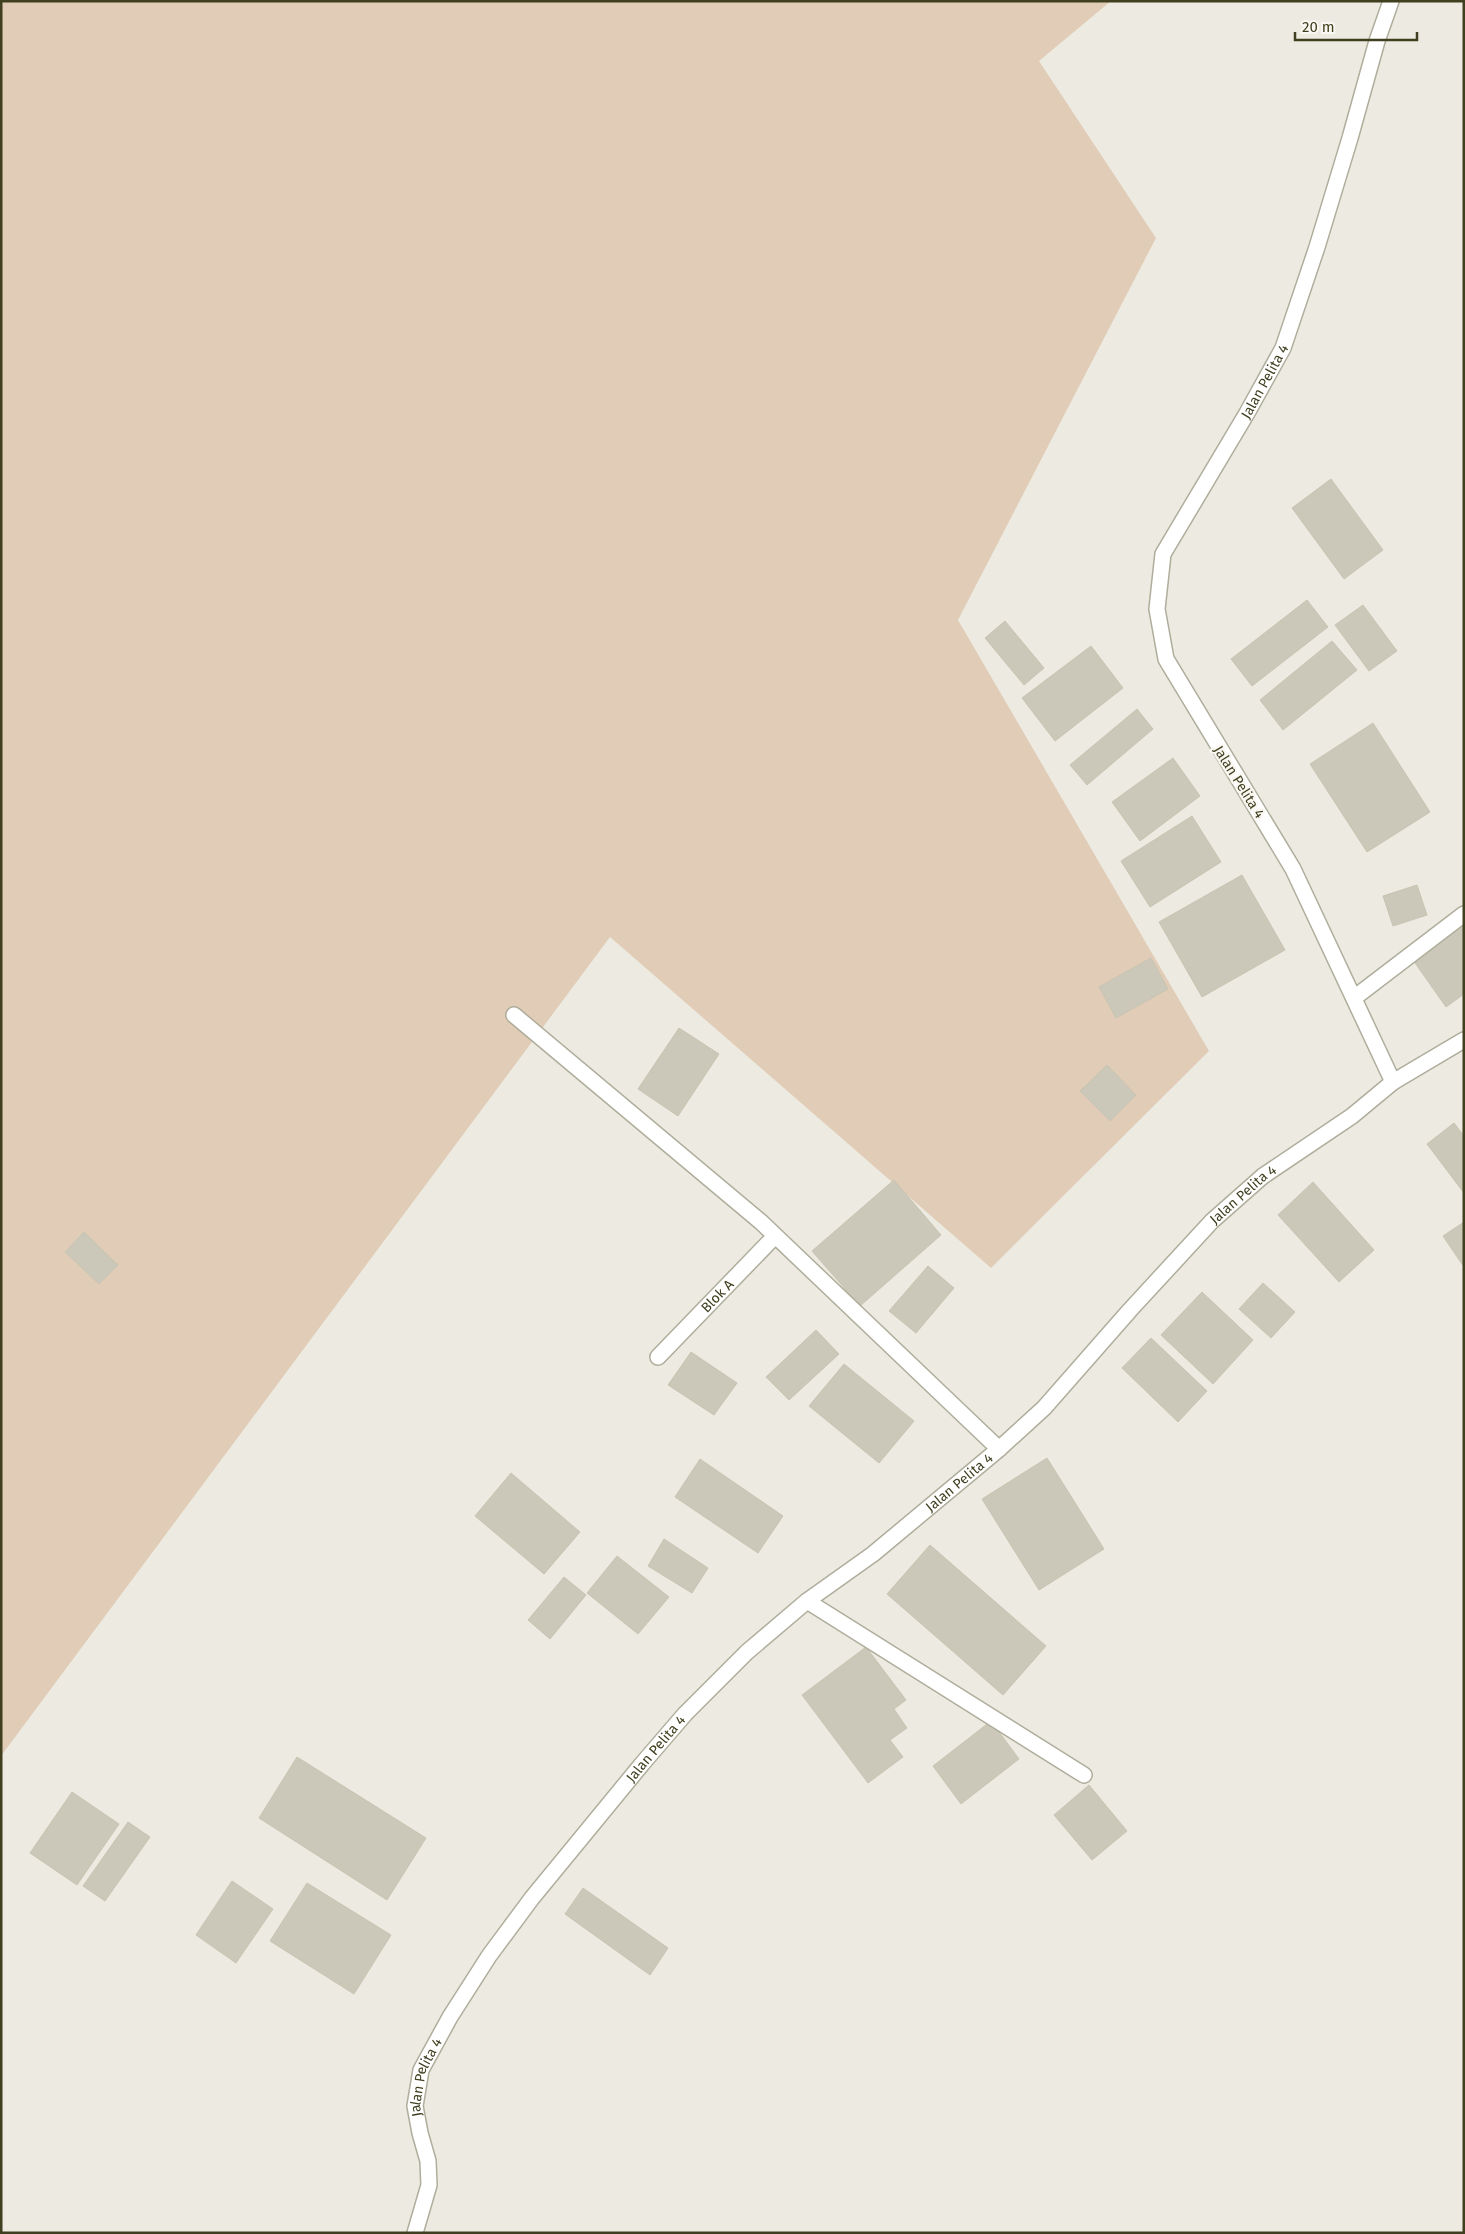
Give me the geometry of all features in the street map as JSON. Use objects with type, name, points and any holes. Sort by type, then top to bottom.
[{"type":"street","name":"Jalan Pelita 4","points":[[415,2233],[429,2185],[428,2161],[415,2106],[421,2070],[450,2017],[488,1956],[532,1898],[642,1764],[685,1714],[746,1652],[807,1601],[872,1554],[999,1449],[1044,1408],[1130,1310],[1212,1221],[1263,1176],[1352,1116],[1393,1082],[1293,870],[1166,659],[1157,610],[1163,554],[1246,414],[1282,348],[1317,247],[1377,41],[1391,1]]},
{"type":"street","points":[[1354,998],[1464,914]]},
{"type":"street","points":[[514,1016],[775,1236],[999,1449]]},
{"type":"street","points":[[1393,1082],[1464,1040]]},
{"type":"street","name":"Blok A","points":[[658,1357],[775,1236]]},
{"type":"street","points":[[807,1601],[1084,1775]]},
{"type":"shaded area","points":[[1,1],[1111,1],[1039,61],[1156,238],[958,620],[1209,1051],[991,1268],[610,937],[1,1756]]},
{"type":"building","points":[[1331,479],[1383,550],[1344,579],[1292,508]]},
{"type":"building","points":[[1307,600],[1328,627],[1252,686],[1231,659]]},
{"type":"building","points":[[1363,605],[1397,651],[1369,671],[1335,625]]},
{"type":"building","points":[[1005,621],[1044,668],[1024,685],[985,638]]},
{"type":"building","points":[[1332,641],[1357,670],[1283,730],[1260,700]]},
{"type":"building","points":[[1091,646],[1123,688],[1055,741],[1022,698]]},
{"type":"building","points":[[1137,709],[1153,729],[1087,785],[1070,765]]},
{"type":"building","points":[[1373,723],[1430,812],[1367,852],[1310,764]]},
{"type":"building","points":[[1173,758],[1200,796],[1140,841],[1112,802]]},
{"type":"building","points":[[1192,816],[1221,862],[1150,907],[1121,861]]},
{"type":"building","points":[[1242,875],[1285,950],[1202,997],[1159,922]]},
{"type":"building","points":[[1417,885],[1427,915],[1393,926],[1383,896]]},
{"type":"building","points":[[1464,924],[1464,994],[1446,1007],[1413,960]]},
{"type":"building","points":[[1151,958],[1168,989],[1116,1018],[1099,987]]},
{"type":"building","points":[[679,1028],[719,1054],[678,1116],[638,1089]]},
{"type":"building","points":[[1107,1065],[1136,1095],[1110,1121],[1080,1091]]},
{"type":"building","points":[[1454,1123],[1464,1136],[1464,1193],[1427,1144]]},
{"type":"building","points":[[894,1180],[941,1235],[860,1306],[812,1251]]},
{"type":"building","points":[[1313,1182],[1374,1250],[1339,1282],[1278,1215]]},
{"type":"building","points":[[1464,1222],[1464,1267],[1443,1236]]},
{"type":"building","points":[[84,1232],[118,1265],[99,1284],[65,1252]]},
{"type":"building","points":[[928,1266],[954,1288],[916,1333],[889,1311]]},
{"type":"building","points":[[1263,1283],[1295,1312],[1271,1338],[1239,1309]]},
{"type":"building","points":[[1202,1292],[1253,1340],[1213,1384],[1161,1335]]},
{"type":"building","points":[[816,1330],[839,1354],[789,1400],[766,1377]]},
{"type":"building","points":[[1151,1338],[1207,1391],[1178,1422],[1122,1368]]},
{"type":"building","points":[[691,1352],[737,1383],[714,1415],[668,1385]]},
{"type":"building","points":[[844,1364],[914,1421],[879,1463],[809,1406]]},
{"type":"building","points":[[1047,1458],[1104,1549],[1039,1590],[982,1499]]},
{"type":"building","points":[[700,1459],[783,1516],[758,1553],[675,1497]]},
{"type":"building","points":[[511,1473],[580,1532],[544,1574],[475,1516]]},
{"type":"building","points":[[664,1539],[708,1568],[692,1593],[648,1566]]},
{"type":"building","points":[[930,1545],[1046,1646],[1003,1695],[887,1594]]},
{"type":"building","points":[[617,1556],[669,1597],[638,1634],[587,1593]]},
{"type":"building","points":[[564,1577],[586,1595],[550,1639],[528,1620]]},
{"type":"building","points":[[866,1647],[906,1700],[894,1709],[907,1728],[890,1740],[903,1757],[868,1783],[802,1695]]},
{"type":"building","points":[[991,1721],[1019,1759],[961,1804],[933,1766]]},
{"type":"building","points":[[297,1757],[426,1838],[387,1900],[259,1818]]},
{"type":"building","points":[[1089,1785],[1127,1831],[1092,1860],[1054,1815]]},
{"type":"building","points":[[72,1792],[119,1824],[77,1885],[30,1853]]},
{"type":"building","points":[[128,1822],[150,1837],[105,1901],[83,1886]]},
{"type":"building","points":[[232,1881],[273,1909],[236,1963],[196,1935]]},
{"type":"building","points":[[307,1883],[391,1935],[354,1994],[270,1941]]},
{"type":"building","points":[[583,1888],[668,1948],[650,1975],[565,1914]]}]
